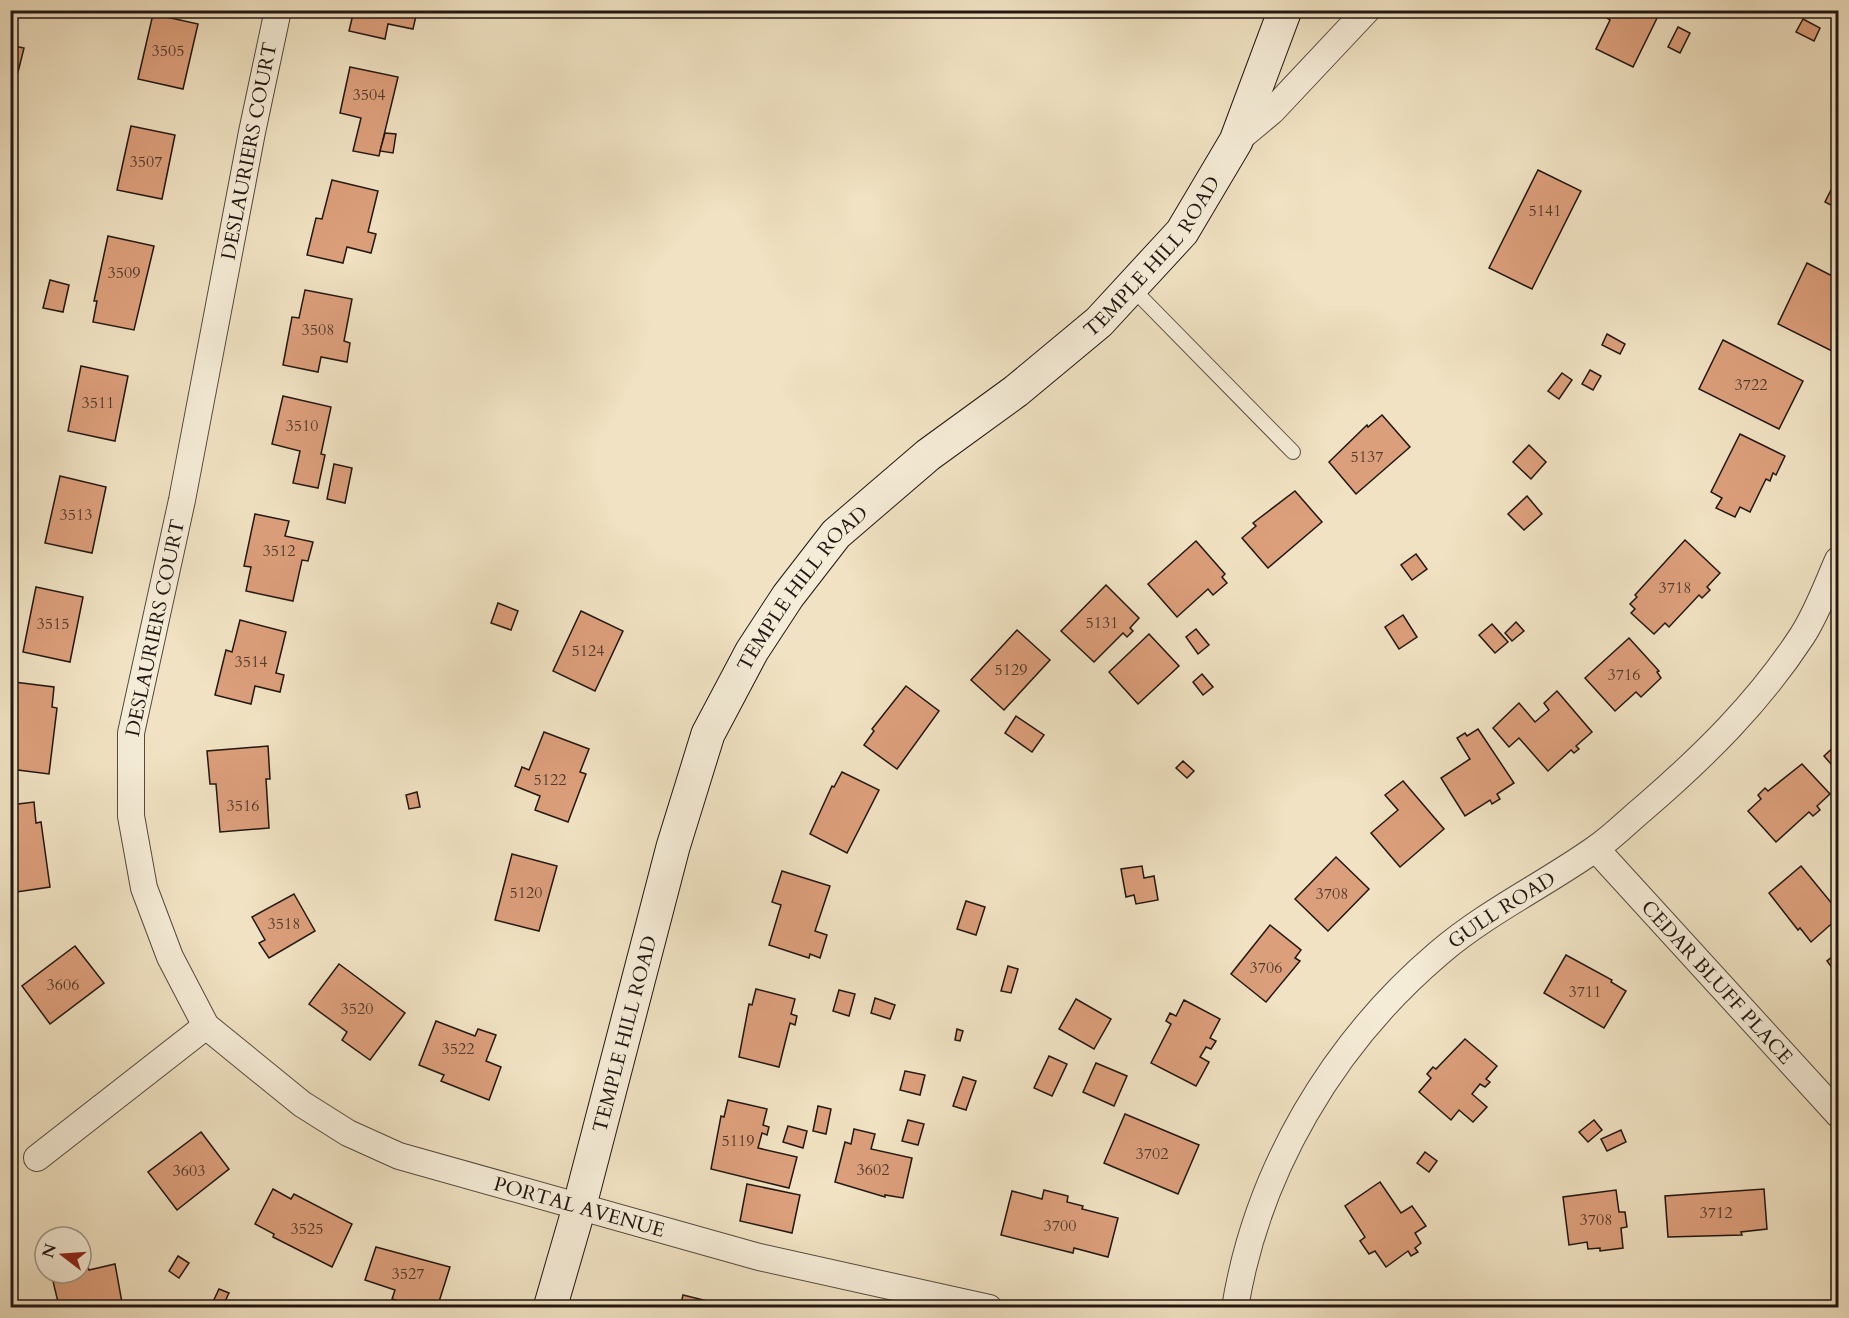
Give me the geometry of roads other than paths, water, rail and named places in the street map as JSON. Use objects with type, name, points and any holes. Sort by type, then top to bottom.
[{"type":"main road","name":"TEMPLE HILL ROAD","points":[[550,1308],[579,1208],[683,813],[708,734],[752,651],[788,596],[836,534],[928,455],[1016,391],[1099,322],[1182,232],[1236,141],[1285,10]]},
{"type":"street","name":"DESLAURIERS COURT","points":[[206,1026],[170,957],[144,888],[131,816],[131,733],[182,500],[252,132],[278,10]]},
{"type":"street","points":[[1236,141],[1272,111],[1367,10]]},
{"type":"street","name":"GULL ROAD","points":[[1235,1308],[1242,1266],[1255,1222],[1280,1158],[1325,1083],[1386,1002],[1440,952],[1518,896],[1596,849],[1689,769],[1763,692],[1804,634],[1839,560]]},
{"type":"street","name":"CEDAR BLUFF PLACE","points":[[1596,849],[1839,1114]]},
{"type":"street","points":[[37,1158],[206,1026]]},
{"type":"street","name":"PORTAL AVENUE","points":[[206,1026],[302,1104],[348,1133],[399,1156],[759,1257],[989,1308]]},
{"type":"lane","points":[[1131,287],[1293,452]]}]
